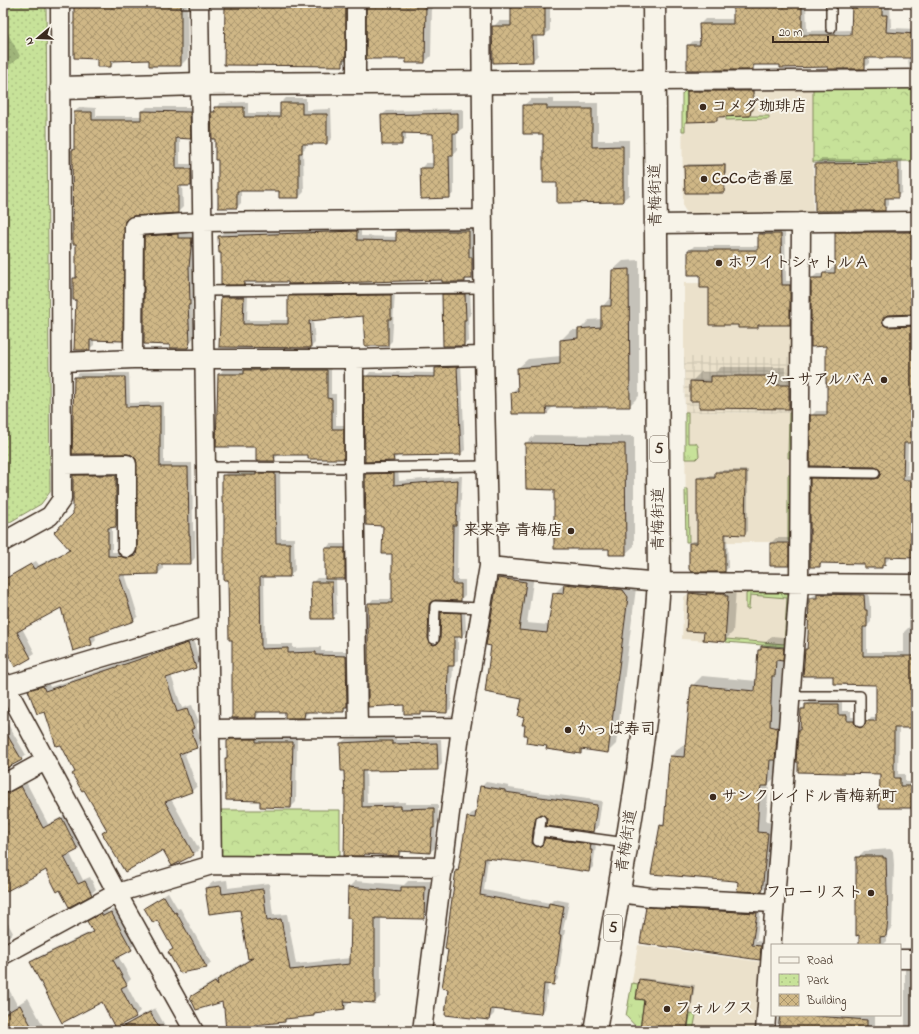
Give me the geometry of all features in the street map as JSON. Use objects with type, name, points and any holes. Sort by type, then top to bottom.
[{"type":"main road","name":"青梅街道","points":[[595,1031],[619,893],[652,668],[659,582],[654,3]]},
{"type":"main road","points":[[62,88],[200,84],[655,81]]},
{"type":"street","points":[[3,542],[50,516],[62,499],[62,88],[60,3]]},
{"type":"street","points":[[199,3],[212,865]]},
{"type":"street","points":[[356,3],[356,83]]},
{"type":"street","points":[[422,1031],[461,727],[489,566],[482,219],[483,83],[481,3]]},
{"type":"street","points":[[655,81],[916,79]]},
{"type":"street","points":[[133,359],[134,226],[202,222],[482,219]]},
{"type":"street","points":[[772,944],[799,584],[801,222]]},
{"type":"street","points":[[656,224],[916,222]]},
{"type":"street","points":[[63,362],[133,359],[354,359],[484,356]]},
{"type":"street","points":[[354,359],[358,728]]},
{"type":"street","points":[[62,464],[127,464],[127,548]]},
{"type":"street","points":[[489,566],[659,582],[916,584]]},
{"type":"street","points":[[194,1031],[45,761],[5,683],[208,626]]},
{"type":"street","points":[[210,729],[461,727]]},
{"type":"street","points":[[3,784],[45,761]]},
{"type":"street","points":[[3,955],[117,893],[212,865],[444,867]]},
{"type":"street","points":[[619,893],[650,897],[775,903]]},
{"type":"street","points":[[765,1031],[771,959]]},
{"type":"street","points":[[901,959],[916,959]]},
{"type":"lane","points":[[831,3],[831,28]]},
{"type":"lane","points":[[203,291],[484,288]]},
{"type":"lane","points":[[888,321],[916,320]]},
{"type":"lane","points":[[206,466],[354,468],[486,466]]},
{"type":"lane","points":[[799,472],[875,473]]},
{"type":"lane","points":[[434,640],[435,606],[481,608]]},
{"type":"lane","points":[[790,696],[860,696],[860,722]]},
{"type":"lane","points":[[538,841],[541,820]]},
{"type":"lane","points":[[539,831],[626,843]]},
{"type":"shaded area","points":[[813,87],[813,214],[689,216],[683,207],[682,94],[688,88]]},
{"type":"shaded area","points":[[684,283],[793,284],[793,357],[684,357]]},
{"type":"shaded area","points":[[684,357],[793,357],[792,413],[685,412]]},
{"type":"shaded area","points":[[685,412],[792,413],[791,542],[686,542]]},
{"type":"shaded area","points":[[691,591],[785,591],[790,597],[786,647],[682,639],[684,597]]},
{"type":"shaded area","points":[[638,945],[762,962],[757,1031],[640,1031],[626,1016]]},
{"type":"green space","points":[[3,3],[46,3],[50,492],[41,504],[3,526]]},
{"type":"green space","points":[[813,87],[916,87],[916,161],[813,162]]},
{"type":"green space","points":[[688,88],[712,88],[712,91],[687,91],[687,122],[685,122],[685,131],[682,131],[682,94]]},
{"type":"green space","points":[[726,116],[769,116],[769,119],[726,120]]},
{"type":"green space","points":[[685,412],[688,412],[688,443],[696,443],[698,446],[699,456],[696,459],[685,459]]},
{"type":"green space","points":[[789,413],[792,413],[792,458],[788,458]]},
{"type":"green space","points":[[788,475],[792,475],[791,542],[788,541]]},
{"type":"green space","points":[[685,489],[688,489],[689,542],[686,542]]},
{"type":"green space","points":[[750,591],[785,591],[790,597],[786,647],[726,642],[726,639],[784,644],[787,598],[750,595],[749,609],[746,609],[746,594]]},
{"type":"green space","points":[[221,810],[340,810],[340,861],[220,858]]},
{"type":"green space","points":[[632,983],[638,984],[636,999],[644,1000],[640,1029],[656,1031],[640,1031],[626,1016]]},
{"type":"green space","points":[[690,1014],[696,1015],[693,1031],[687,1031]]},
{"type":"building","points":[[74,3],[181,3],[181,66],[149,66],[149,60],[111,61],[111,67],[97,67],[97,59],[74,58]]},
{"type":"building","points":[[227,3],[245,3],[245,6],[346,3],[346,59],[343,59],[343,66],[224,65],[225,6],[227,6]]},
{"type":"building","points":[[366,3],[426,3],[425,63],[406,63],[406,59],[366,59]]},
{"type":"building","points":[[511,3],[545,3],[545,36],[532,36],[533,62],[493,63],[492,26],[511,26]]},
{"type":"building","points":[[733,3],[802,3],[802,35],[851,35],[852,3],[882,3],[882,15],[887,15],[886,32],[916,34],[916,58],[865,58],[865,69],[828,69],[828,67],[780,68],[780,65],[753,65],[753,70],[687,70],[687,45],[700,45],[699,24],[733,24]]},
{"type":"building","points":[[687,91],[753,91],[753,110],[751,110],[750,116],[717,117],[717,121],[687,122]]},
{"type":"building","points":[[280,103],[302,103],[302,114],[327,114],[327,144],[302,144],[302,153],[299,153],[299,198],[279,198],[279,191],[237,191],[237,208],[218,208],[218,160],[215,160],[215,139],[212,139],[211,112],[215,112],[214,107],[244,107],[244,117],[280,117]]},
{"type":"building","points":[[523,105],[547,105],[547,109],[592,109],[592,147],[623,146],[623,202],[557,203],[557,183],[543,183],[543,134],[523,134]]},
{"type":"building","points":[[141,111],[190,112],[191,139],[176,138],[176,169],[191,169],[191,186],[178,186],[178,213],[133,216],[125,221],[123,341],[90,340],[90,350],[74,350],[76,300],[73,300],[73,278],[76,278],[76,244],[73,244],[72,150],[74,150],[74,112],[92,112],[92,120],[141,120]]},
{"type":"building","points":[[458,113],[458,133],[453,133],[453,156],[449,156],[450,198],[421,199],[420,168],[433,168],[433,134],[402,133],[402,145],[382,145],[381,115]]},
{"type":"building","points":[[898,163],[898,198],[885,198],[885,211],[815,211],[815,164]]},
{"type":"building","points":[[725,165],[724,193],[685,193],[684,166]]},
{"type":"building","points":[[357,231],[357,240],[396,241],[396,231],[469,231],[469,257],[472,257],[472,279],[465,279],[465,282],[442,282],[442,280],[288,284],[288,282],[244,282],[244,285],[221,285],[221,253],[219,253],[218,236]]},
{"type":"building","points":[[835,232],[916,232],[916,314],[887,315],[882,321],[883,324],[888,327],[916,326],[916,443],[904,443],[903,480],[916,480],[916,558],[885,557],[885,565],[882,565],[882,568],[864,568],[864,564],[820,563],[820,567],[810,567],[810,478],[875,479],[878,478],[881,473],[880,470],[875,467],[810,466],[810,415],[827,415],[826,346],[811,347],[811,278],[822,278],[823,273],[835,273]]},
{"type":"building","points":[[178,234],[178,238],[192,238],[189,267],[190,305],[188,305],[190,342],[188,348],[170,348],[170,345],[144,344],[144,236]]},
{"type":"building","points":[[758,234],[781,234],[782,285],[790,285],[790,325],[758,325],[758,328],[738,328],[738,325],[709,325],[709,288],[700,288],[700,275],[688,275],[688,250],[758,250]]},
{"type":"building","points":[[629,269],[630,407],[546,407],[547,414],[512,414],[511,392],[518,391],[517,368],[560,364],[560,340],[578,338],[578,329],[601,327],[601,306],[611,306],[612,270]]},
{"type":"building","points":[[442,294],[465,294],[466,320],[464,320],[464,346],[443,346]]},
{"type":"building","points":[[391,295],[391,319],[388,319],[388,346],[365,346],[363,316],[309,321],[311,348],[219,347],[221,297],[244,297],[243,324],[288,324],[288,296]]},
{"type":"building","points":[[457,367],[461,455],[393,456],[394,461],[365,462],[364,376],[435,377],[435,368]]},
{"type":"building","points":[[244,370],[327,370],[327,398],[332,399],[332,429],[344,429],[344,459],[308,459],[308,455],[274,455],[275,461],[256,461],[256,447],[216,447],[218,374],[244,374]]},
{"type":"building","points":[[711,376],[776,376],[776,385],[789,385],[789,409],[699,408],[699,401],[690,401],[690,381],[711,382]]},
{"type":"building","points":[[74,377],[125,377],[126,407],[160,406],[160,467],[188,467],[191,564],[158,564],[158,574],[119,575],[134,621],[90,637],[92,645],[73,651],[61,608],[17,632],[31,658],[15,667],[3,645],[3,580],[31,564],[34,569],[70,550],[54,532],[73,514],[73,475],[116,475],[116,527],[108,528],[108,556],[136,556],[136,459],[132,455],[127,454],[72,454]]},
{"type":"building","points":[[525,443],[625,444],[626,555],[609,555],[609,549],[554,549],[554,490],[526,489]]},
{"type":"building","points":[[715,472],[746,472],[745,535],[725,534],[725,572],[691,572],[689,569],[689,543],[697,543],[697,478],[715,478]]},
{"type":"building","points":[[256,473],[275,473],[276,543],[290,543],[290,577],[260,577],[261,649],[288,648],[288,653],[316,652],[316,655],[346,656],[347,707],[344,707],[344,712],[305,712],[304,718],[285,718],[285,712],[256,712],[256,718],[232,718],[232,640],[229,640],[228,580],[224,580],[224,503],[222,503],[222,475],[256,475]]},
{"type":"building","points":[[394,473],[394,485],[458,480],[456,525],[453,525],[452,584],[461,584],[461,601],[435,600],[430,603],[429,606],[428,639],[433,645],[437,644],[440,640],[441,612],[461,613],[462,637],[454,637],[454,666],[448,666],[447,713],[420,712],[420,714],[404,714],[404,705],[368,707],[368,603],[392,603],[392,554],[382,554],[383,526],[366,525],[365,474]]},
{"type":"building","points":[[770,543],[789,543],[789,566],[770,566]]},
{"type":"building","points":[[325,548],[345,548],[345,579],[325,579]]},
{"type":"building","points":[[498,578],[526,582],[519,630],[547,633],[553,593],[563,594],[564,584],[623,590],[628,597],[608,753],[581,749],[581,754],[546,749],[547,746],[526,743],[527,735],[524,735],[525,725],[522,725],[524,718],[518,716],[522,699],[485,692],[491,646],[486,645]]},
{"type":"building","points":[[311,582],[332,582],[333,619],[312,619]]},
{"type":"building","points":[[689,593],[707,595],[706,593],[725,593],[725,596],[728,596],[725,642],[703,640],[704,632],[686,631]]},
{"type":"building","points":[[817,594],[864,595],[865,610],[867,610],[867,627],[863,627],[863,656],[916,656],[916,728],[894,728],[894,778],[900,778],[900,786],[916,786],[916,808],[879,808],[880,774],[798,772],[798,762],[796,762],[798,730],[800,730],[801,709],[805,709],[805,704],[838,704],[838,715],[847,715],[847,721],[854,721],[855,725],[860,728],[865,725],[866,721],[876,721],[876,685],[833,684],[833,676],[803,676],[805,649],[807,649],[809,598],[817,598]]},
{"type":"building","points":[[188,643],[196,668],[166,678],[177,712],[187,709],[194,728],[191,730],[197,748],[179,754],[192,792],[165,802],[194,855],[172,866],[163,850],[125,872],[102,833],[107,830],[84,790],[82,791],[72,774],[75,772],[61,745],[56,746],[45,712],[37,714],[28,690],[43,686],[45,691]]},
{"type":"building","points":[[761,646],[784,648],[783,661],[776,660],[775,676],[772,676],[770,726],[778,728],[775,760],[770,760],[768,786],[761,786],[759,799],[757,832],[768,833],[762,892],[737,891],[738,882],[735,881],[651,874],[660,825],[664,826],[669,759],[670,756],[684,757],[691,685],[755,691],[758,650],[761,650]]},
{"type":"building","points":[[3,728],[22,760],[3,770]]},
{"type":"building","points":[[231,739],[256,739],[256,742],[293,742],[291,808],[260,807],[260,801],[226,800],[225,758],[227,758],[227,741]]},
{"type":"building","points":[[392,741],[392,744],[437,743],[438,770],[362,771],[362,807],[401,806],[401,809],[434,808],[434,828],[432,828],[430,853],[399,851],[399,856],[364,854],[364,856],[344,856],[344,771],[341,771],[340,743]]},
{"type":"building","points":[[21,786],[43,828],[62,818],[78,850],[64,857],[78,884],[85,881],[92,895],[69,907],[60,890],[57,892],[46,870],[3,893],[3,795]]},
{"type":"building","points":[[480,786],[505,790],[505,792],[597,805],[593,832],[546,826],[547,818],[541,814],[536,817],[533,831],[532,843],[537,847],[542,845],[545,838],[591,844],[590,850],[592,850],[589,872],[485,858],[480,895],[548,908],[549,903],[564,906],[559,935],[561,935],[554,985],[544,984],[541,1014],[491,1009],[489,1020],[445,1015],[448,989],[442,988],[448,950],[445,949],[456,870],[458,871],[467,817],[475,818]]},
{"type":"building","name":"フローリスト","points":[[883,856],[883,858],[886,858],[888,920],[886,936],[880,937],[880,944],[859,944],[859,935],[856,936],[856,857]]},
{"type":"building","points":[[221,886],[222,894],[263,889],[267,921],[281,919],[290,970],[350,964],[351,918],[347,918],[348,887],[401,892],[401,887],[425,887],[424,919],[375,918],[375,1003],[344,1001],[345,1009],[314,1013],[314,1016],[285,1019],[285,1022],[254,1025],[254,1028],[226,1031],[222,1002],[196,1010],[190,997],[215,982],[218,986],[217,980],[253,958],[248,959],[240,910],[209,914],[205,888]]},
{"type":"building","points":[[164,896],[174,913],[176,912],[207,968],[180,973],[168,952],[173,949],[157,920],[153,923],[144,908]]},
{"type":"building","points":[[646,907],[757,913],[752,945],[761,946],[760,960],[640,943]]},
{"type":"building","points":[[111,912],[132,950],[113,960],[127,985],[121,988],[136,1017],[115,1028],[102,1002],[62,1023],[30,962],[93,932],[87,921],[101,913],[103,916]]},
{"type":"building","points":[[639,979],[693,987],[687,1031],[656,1031],[640,1029],[644,1000],[636,999]]},
{"type":"building","points":[[20,1005],[34,1031],[3,1031],[3,1015]]},
{"type":"building","points":[[150,1012],[161,1031],[114,1031]]},
{"type":"building","points":[[780,1016],[817,1016],[867,1020],[867,1031],[778,1031]]},
{"type":"place","name":"コメダ珈琲店","points":[[703,107]]},
{"type":"place","name":"CoCo壱番屋","points":[[704,179]]},
{"type":"place","name":"ホワイトシャトルＡ","points":[[719,263]]},
{"type":"place","name":"カーサアルバＡ","points":[[884,380]]},
{"type":"place","name":"来来亭 青梅店","points":[[571,531]]},
{"type":"place","name":"かっぱ寿司","points":[[568,730]]},
{"type":"place","name":"サンクレイドル青梅新町","points":[[713,797]]},
{"type":"place","name":"フローリスト","points":[[871,893]]},
{"type":"place","name":"フォルクス","points":[[667,1009]]}]
